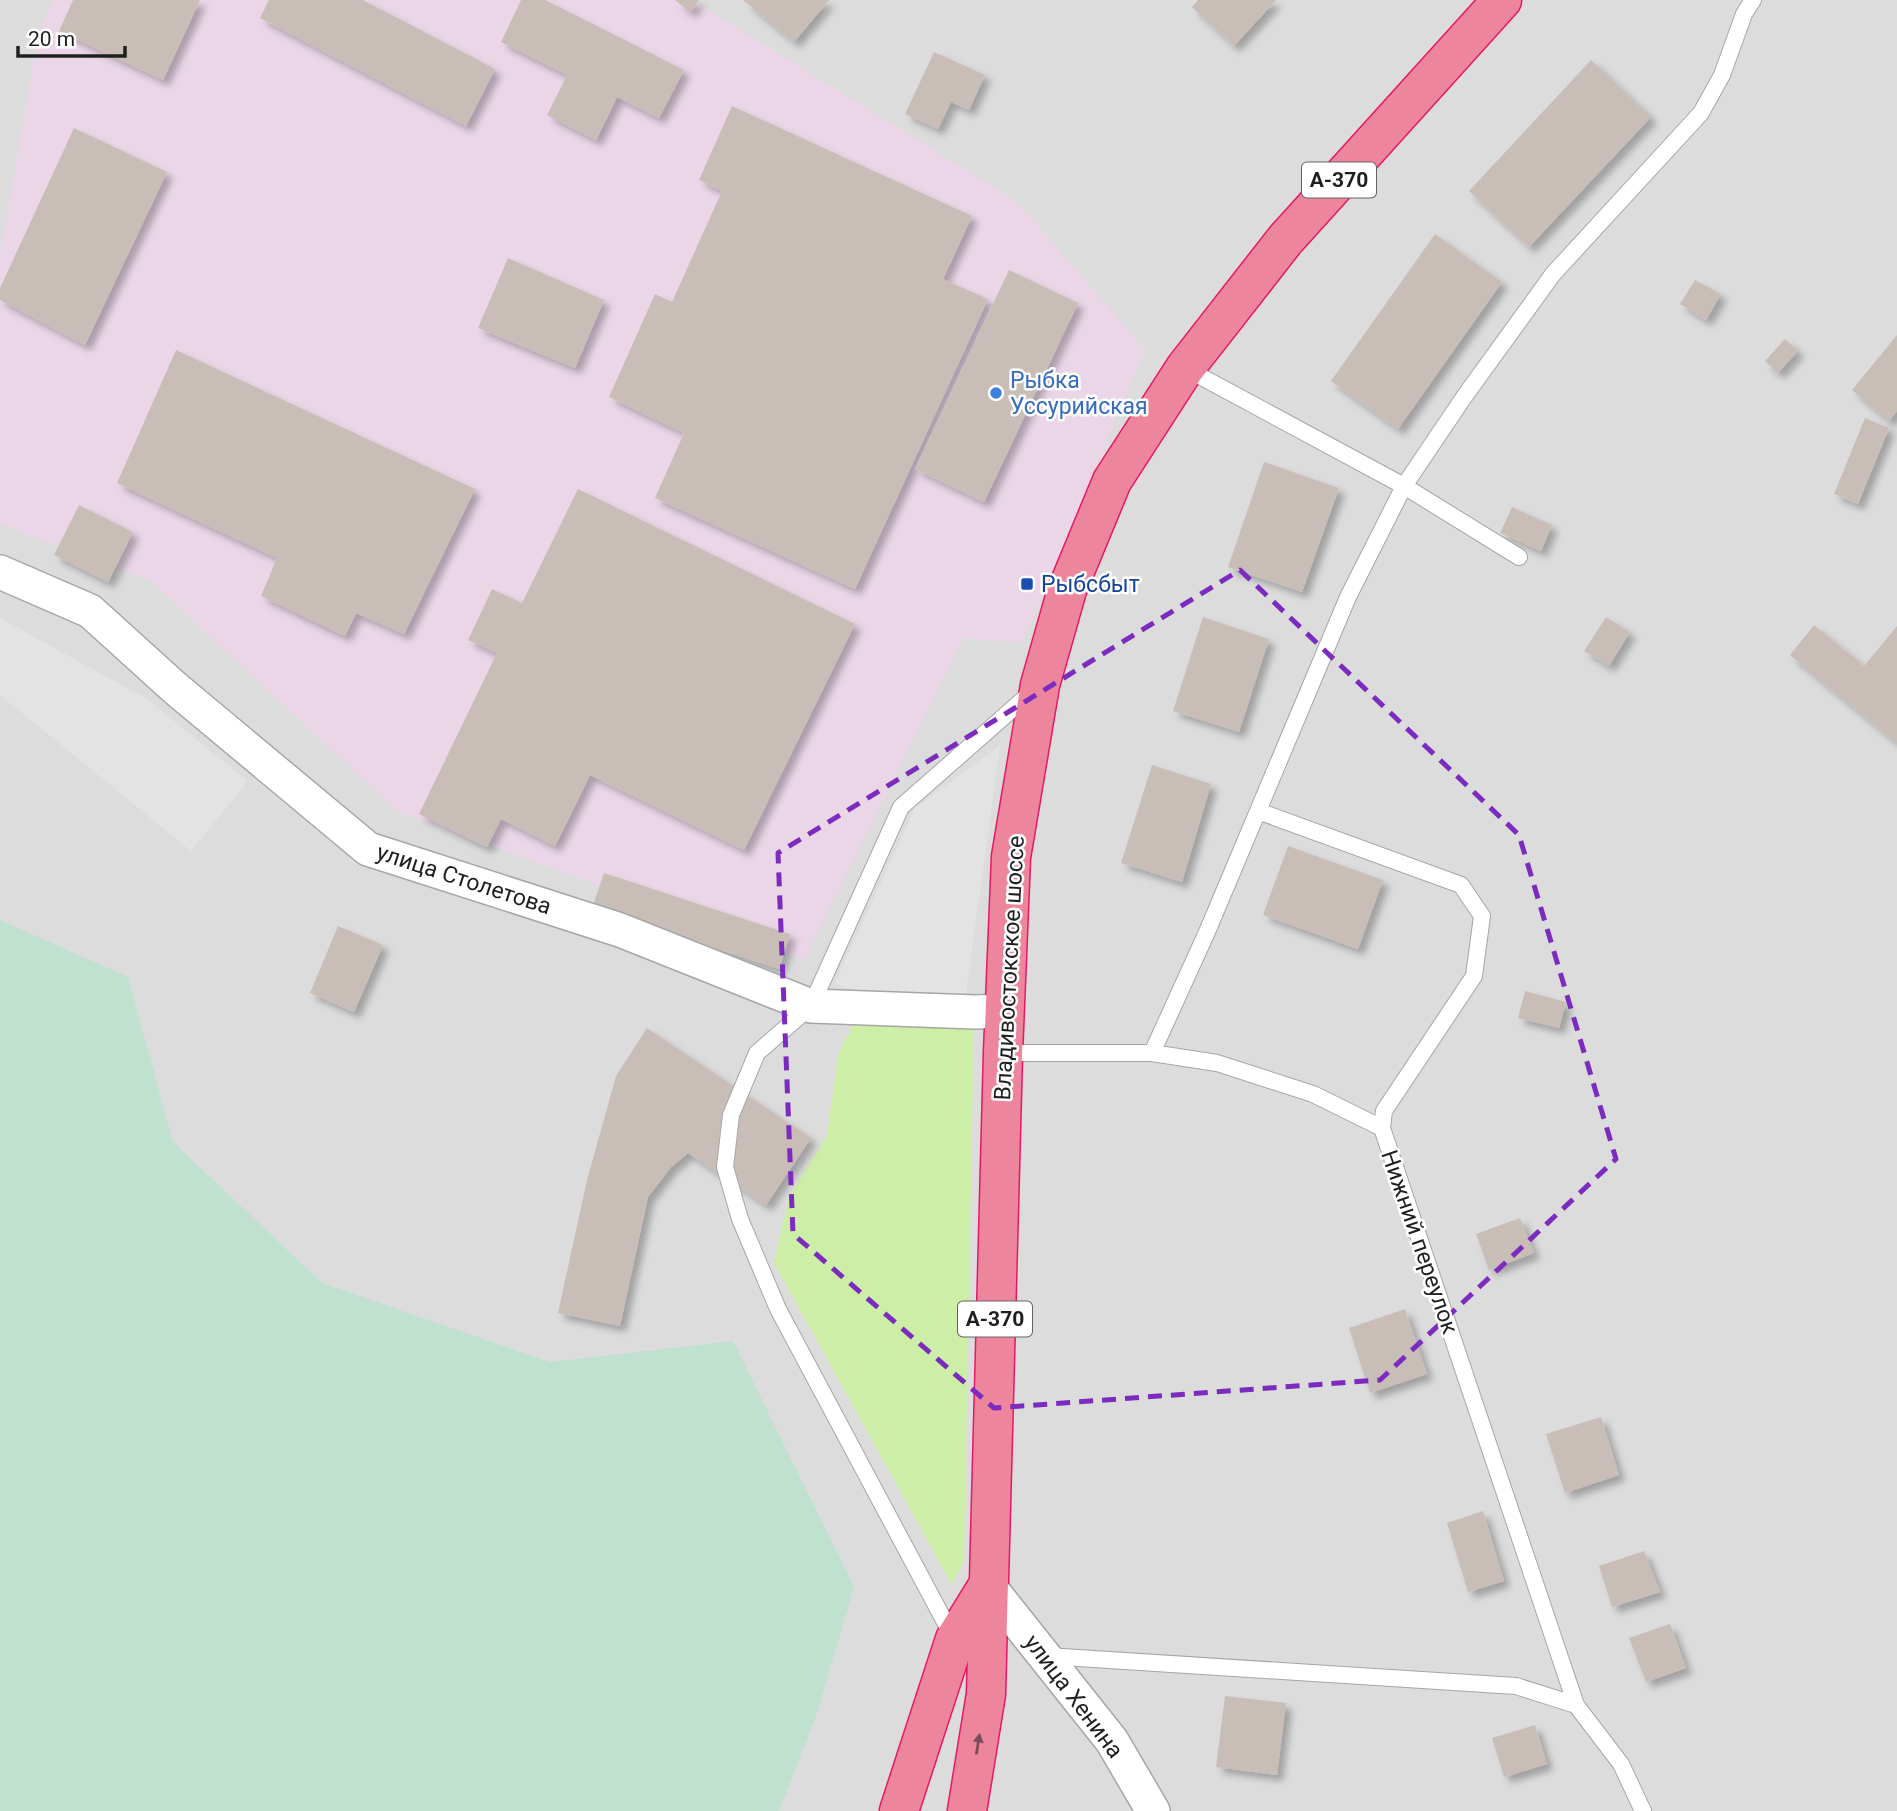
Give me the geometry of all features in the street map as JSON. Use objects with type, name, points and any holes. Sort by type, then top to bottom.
[{"type":"highway","name":"Владивостокское шоссе","points":[[967,1811],[986,1694],[1004,1011],[1012,857],[1040,685],[1067,590],[1112,481],[1185,368],[1285,240],[1502,0]]},
{"type":"highway","name":"Владивостокское шоссе","points":[[899,1811],[955,1639],[988,1585]]},
{"type":"street","name":"улица Столетова","points":[[0,572],[90,611],[175,688],[368,849],[620,930],[811,1006],[1004,1011]]},
{"type":"street","name":"улица Хенина","points":[[988,1585],[1112,1741],[1153,1811]]},
{"type":"lane","points":[[1152,1053],[1207,932],[1348,597],[1404,486],[1553,274],[1701,113],[1721,75],[1744,14],[1754,0]]},
{"type":"lane","points":[[1185,368],[1404,486],[1519,557]]},
{"type":"lane","points":[[955,1639],[778,1309],[740,1219],[725,1167],[731,1115],[757,1053],[811,1006],[901,807],[1040,685]]},
{"type":"lane","name":"Нижний переулок","points":[[1258,811],[1461,885],[1482,916],[1474,976],[1384,1111],[1382,1128],[1576,1705],[1621,1764],[1643,1811]]},
{"type":"lane","points":[[1003,1053],[1152,1053],[1217,1063],[1314,1094],[1382,1128]]},
{"type":"lane","points":[[1046,1656],[1516,1686],[1576,1705]]},
{"type":"highlighted area","points":[[1240,570],[1519,835],[1616,1159],[1380,1380],[994,1408],[793,1234],[778,853]]},
{"type":"shaded area","points":[[0,0],[1897,0],[1897,1811],[0,1811]]},
{"type":"shaded area","points":[[52,0],[692,0],[1017,202],[1145,350],[1022,643],[964,638],[804,960],[398,812],[151,581],[0,524],[0,255],[37,41]]},
{"type":"shaded area","points":[[0,618],[147,699],[248,781],[191,851],[0,695]]},
{"type":"shaded area","points":[[1000,746],[965,999],[877,1003],[835,983],[915,808]]},
{"type":"green space","points":[[0,920],[128,977],[173,1142],[322,1283],[550,1362],[733,1341],[854,1587],[817,1713],[779,1811],[0,1811]]},
{"type":"green space","points":[[855,1022],[974,1025],[964,1560],[952,1585],[774,1263],[789,1196],[827,1136],[838,1054]]},
{"type":"building","points":[[73,0],[200,0],[163,80],[59,31]]},
{"type":"building","points":[[269,0],[363,0],[495,69],[466,126],[260,18]]},
{"type":"building","points":[[521,0],[545,0],[684,70],[659,118],[617,97],[596,140],[547,115],[567,75],[501,42]]},
{"type":"building","points":[[675,0],[699,0],[690,12]]},
{"type":"building","points":[[743,0],[829,0],[794,42]]},
{"type":"building","points":[[1198,0],[1276,0],[1234,46],[1192,7]]},
{"type":"building","points":[[934,52],[985,75],[969,110],[951,102],[938,129],[905,114]]},
{"type":"building","points":[[1591,60],[1651,117],[1529,247],[1469,191]]},
{"type":"building","points":[[732,106],[972,216],[943,279],[988,299],[855,589],[655,498],[684,433],[609,397],[655,294],[672,302],[722,191],[699,180]]},
{"type":"building","points":[[74,128],[167,172],[85,345],[0,300],[0,288]]},
{"type":"building","points":[[1435,234],[1502,282],[1398,429],[1331,381]]},
{"type":"building","points":[[508,258],[604,300],[575,368],[478,328]]},
{"type":"building","points":[[1009,270],[1078,303],[984,502],[915,469]]},
{"type":"building","points":[[1695,280],[1721,294],[1706,320],[1680,304]]},
{"type":"building","points":[[1897,335],[1897,411],[1889,421],[1852,390]]},
{"type":"building","points":[[1785,339],[1798,351],[1778,373],[1765,361]]},
{"type":"building","points":[[176,350],[475,489],[404,634],[356,613],[345,636],[261,596],[277,558],[117,483]]},
{"type":"building","points":[[1865,418],[1889,428],[1858,504],[1834,494]]},
{"type":"building","points":[[1264,462],[1339,488],[1302,592],[1228,567]]},
{"type":"building","points":[[578,489],[855,624],[744,850],[590,775],[555,846],[501,819],[487,847],[419,814],[497,653],[468,640],[492,589],[522,603]]},
{"type":"building","points":[[79,505],[133,532],[108,582],[54,555]]},
{"type":"building","points":[[1512,507],[1552,525],[1541,551],[1500,533]]},
{"type":"building","points":[[1203,617],[1269,639],[1239,732],[1173,711]]},
{"type":"building","points":[[1606,617],[1630,632],[1609,666],[1584,651]]},
{"type":"building","points":[[1814,625],[1864,666],[1897,626],[1897,743],[1790,655]]},
{"type":"building","points":[[1152,765],[1211,784],[1182,882],[1121,863]]},
{"type":"building","points":[[1288,846],[1383,880],[1358,949],[1263,915]]},
{"type":"building","points":[[604,873],[790,934],[779,969],[592,908]]},
{"type":"building","points":[[338,926],[383,945],[354,1012],[310,993]]},
{"type":"building","points":[[1525,991],[1566,1002],[1559,1028],[1518,1018]]},
{"type":"building","points":[[647,1028],[811,1138],[766,1205],[688,1153],[671,1167],[648,1197],[620,1326],[558,1313],[587,1180],[616,1076]]},
{"type":"building","points":[[1520,1218],[1534,1253],[1489,1270],[1476,1234]]},
{"type":"building","points":[[1405,1309],[1427,1374],[1370,1393],[1349,1328]]},
{"type":"building","points":[[1601,1417],[1619,1475],[1565,1493],[1546,1434]]},
{"type":"building","points":[[1483,1511],[1504,1581],[1468,1592],[1447,1523]]},
{"type":"building","points":[[1644,1551],[1660,1592],[1612,1607],[1599,1566]]},
{"type":"building","points":[[1670,1624],[1686,1668],[1646,1682],[1629,1638]]},
{"type":"building","points":[[1225,1696],[1286,1703],[1277,1775],[1216,1767]]},
{"type":"building","points":[[1535,1725],[1547,1764],[1504,1777],[1492,1738]]},
{"type":"place","name":"Рыбка Уссурийская","points":[[996,393]]},
{"type":"place","name":"Рыбсбыт","points":[[1027,584]]}]
